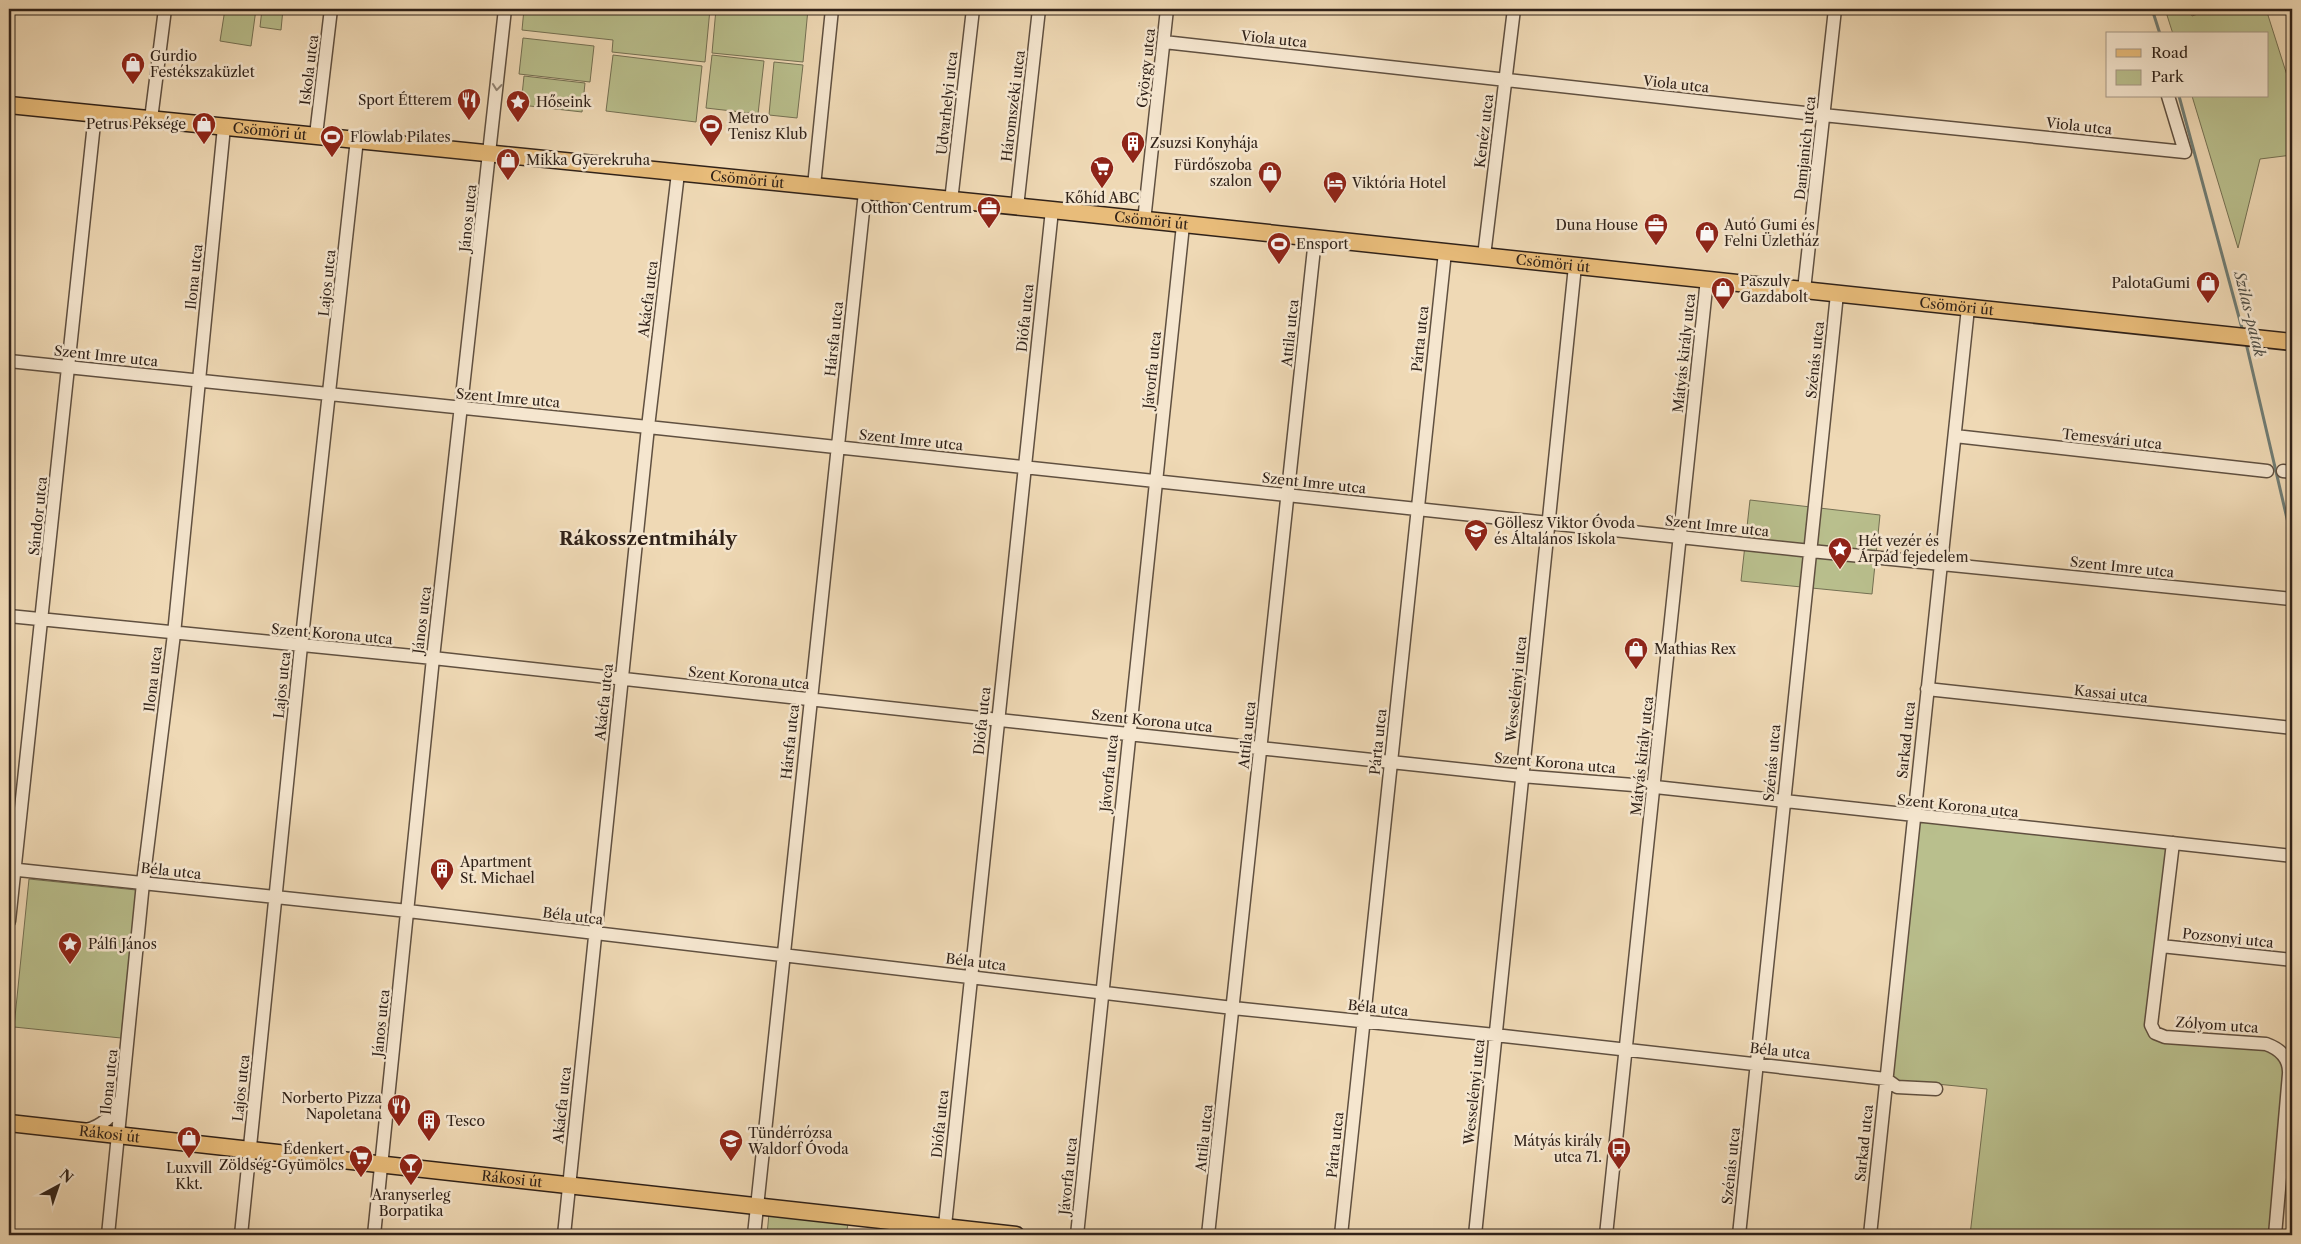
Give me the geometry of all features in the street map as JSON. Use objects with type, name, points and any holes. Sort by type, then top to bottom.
[{"type":"main road","name":"Csömöri út","points":[[9,105],[1052,210],[2292,342]]},
{"type":"main road","name":"Rákosi út","points":[[9,1123],[569,1184],[944,1231],[1016,1235]]},
{"type":"street","points":[[151,119],[165,9]]},
{"type":"street","name":"Iskola utca","points":[[316,135],[332,9]]},
{"type":"street","name":"János utca","points":[[374,1235],[433,658],[505,9]]},
{"type":"street","points":[[814,186],[832,9]]},
{"type":"street","name":"Udvarhelyi utca","points":[[952,201],[973,9]]},
{"type":"street","name":"Háromszéki utca","points":[[1017,207],[1039,9]]},
{"type":"street","name":"György utca","points":[[1144,221],[1167,9]]},
{"type":"street","name":"Kenéz utca","points":[[1484,256],[1514,9]]},
{"type":"street","name":"Damjanich utca","points":[[1804,290],[1836,9]]},
{"type":"street","name":"Viola utca","points":[[1164,42],[1505,81],[2185,152],[2169,98]]},
{"type":"street","name":"Sándor utca","points":[[9,921],[11,869],[42,620],[95,114]]},
{"type":"street","name":"Ilona utca","points":[[108,1235],[143,883],[174,634],[224,127]]},
{"type":"street","name":"Lajos utca","points":[[242,1235],[301,646],[357,139]]},
{"type":"street","name":"Akácfa utca","points":[[564,1235],[648,427],[678,173]]},
{"type":"street","name":"Hársfa utca","points":[[754,1235],[865,192]]},
{"type":"street","name":"Diófa utca","points":[[944,1231],[1052,210]]},
{"type":"street","name":"Jávorfa utca","points":[[1077,1235],[1128,734],[1183,225]]},
{"type":"street","name":"Attila utca","points":[[1208,1235],[1315,239]]},
{"type":"street","name":"Párta utca","points":[[1341,1235],[1445,252]]},
{"type":"street","name":"Wesselényi utca","points":[[1474,1235],[1575,266]]},
{"type":"street","name":"Mátyás király utca","points":[[1606,1235],[1707,279]]},
{"type":"street","name":"Szénás utca","points":[[1739,1235],[1837,294]]},
{"type":"street","name":"Sarkad utca","points":[[1870,1235],[1968,308]]},
{"type":"street","name":"Szent Imre utca","points":[[9,361],[1155,480],[1417,510],[2292,599]]},
{"type":"street","name":"Temesvári utca","points":[[1955,436],[2267,471]]},
{"type":"street","name":"Szent Korona utca","points":[[9,616],[174,634],[433,658],[621,680],[1522,776],[1654,787],[2292,856]]},
{"type":"street","name":"Kassai utca","points":[[1927,689],[2292,728]]},
{"type":"street","name":"Zólyom utca","points":[[2173,843],[2151,1021],[2155,1033],[2165,1037],[2258,1043],[2278,1049],[2287,1060],[2290,1067],[2289,1128],[2275,1235]]},
{"type":"street","name":"Béla utca","points":[[11,869],[408,911],[1233,1008],[1757,1064],[1886,1079],[1898,1087],[1936,1089]]},
{"type":"street","name":"Pozsonyi utca","points":[[2161,946],[2292,960]]},
{"type":"street","points":[[82,1131],[103,1124],[116,1110],[123,1096]]},
{"type":"green space","points":[[225,9],[256,9],[251,46],[220,41]]},
{"type":"green space","points":[[262,9],[283,9],[281,30],[260,27]]},
{"type":"green space","points":[[524,9],[710,9],[705,62],[612,52],[613,40],[522,30]]},
{"type":"green space","points":[[716,9],[808,9],[803,62],[712,53]]},
{"type":"green space","points":[[2165,9],[2189,9],[2192,16],[2212,9],[2266,9],[2292,91],[2292,155],[2260,159],[2238,248],[2193,98],[2268,98],[2268,32],[2172,32]]},
{"type":"green space","points":[[523,38],[594,46],[590,82],[519,74]]},
{"type":"green space","points":[[613,55],[702,66],[696,122],[606,111]]},
{"type":"green space","points":[[712,55],[764,61],[758,114],[706,108]]},
{"type":"green space","points":[[774,62],[803,65],[797,118],[769,115]]},
{"type":"green space","points":[[524,76],[585,83],[582,112],[521,105]]},
{"type":"green space","points":[[1750,500],[1880,515],[1872,594],[1741,581]]},
{"type":"green space","points":[[1914,816],[2173,843],[2155,1033],[2258,1043],[2287,1060],[2275,1235],[1970,1235],[1987,1089],[1886,1079]]},
{"type":"green space","points":[[29,879],[136,890],[121,1038],[14,1027]]},
{"type":"green space","points":[[769,1213],[848,1224],[846,1235],[767,1235]]},
{"type":"waterway","name":"Szilas-patak","points":[[2152,9],[2159,32]]},
{"type":"waterway","name":"Szilas-patak","points":[[2180,98],[2243,332]]},
{"type":"waterway","name":"Szilas-patak","points":[[2246,343],[2292,540]]},
{"type":"place","name":"Gurdio Festékszaküzlet","points":[[133,85]]},
{"type":"place","name":"Sport Étterem","points":[[469,121]]},
{"type":"place","name":"Hőseink","points":[[518,123]]},
{"type":"place","name":"Petrus Péksége","points":[[204,145]]},
{"type":"place","name":"Metro Tenisz Klub","points":[[711,147]]},
{"type":"place","name":"Flowlab Pilates","points":[[332,158]]},
{"type":"place","name":"Zsuzsi Konyhája","points":[[1133,164]]},
{"type":"place","name":"Mikka Gyerekruha","points":[[508,181]]},
{"type":"place","name":"Kőhíd ABC","points":[[1102,189]]},
{"type":"place","name":"Fürdőszoba szalon","points":[[1270,194]]},
{"type":"place","name":"Viktória Hotel","points":[[1335,204]]},
{"type":"place","name":"Otthon Centrum","points":[[989,229]]},
{"type":"place","name":"Duna House","points":[[1656,246]]},
{"type":"place","name":"Autó Gumi és Felni Üzletház","points":[[1707,254]]},
{"type":"place","name":"Ensport","points":[[1279,265]]},
{"type":"place","name":"PalotaGumi","points":[[2208,304]]},
{"type":"place","name":"Paszuly Gazdabolt","points":[[1723,310]]},
{"type":"place","name":"Göllesz Viktor Óvoda és Általános Iskola","points":[[1476,552]]},
{"type":"place","name":"Hét vezér és Árpád fejedelem","points":[[1840,570]]},
{"type":"place","name":"Mathias Rex","points":[[1636,670]]},
{"type":"place","name":"Apartment St. Michael","points":[[442,891]]},
{"type":"place","name":"Pálfi János","points":[[70,965]]},
{"type":"place","name":"Norberto Pizza Napoletana","points":[[399,1127]]},
{"type":"place","name":"Tesco","points":[[429,1142]]},
{"type":"place","name":"Luxvill Kkt.","points":[[189,1159]]},
{"type":"place","name":"Tündérrózsa Waldorf Óvoda","points":[[731,1162]]},
{"type":"place","name":"Mátyás király utca 71.","points":[[1619,1170]]},
{"type":"place","name":"Édenkert Zöldség-Gyümölcs","points":[[361,1178]]},
{"type":"place","name":"Aranyserleg Borpatika","points":[[411,1186]]},
{"type":"district","name":"Rákosszentmihály","points":[[648,538]]}]
